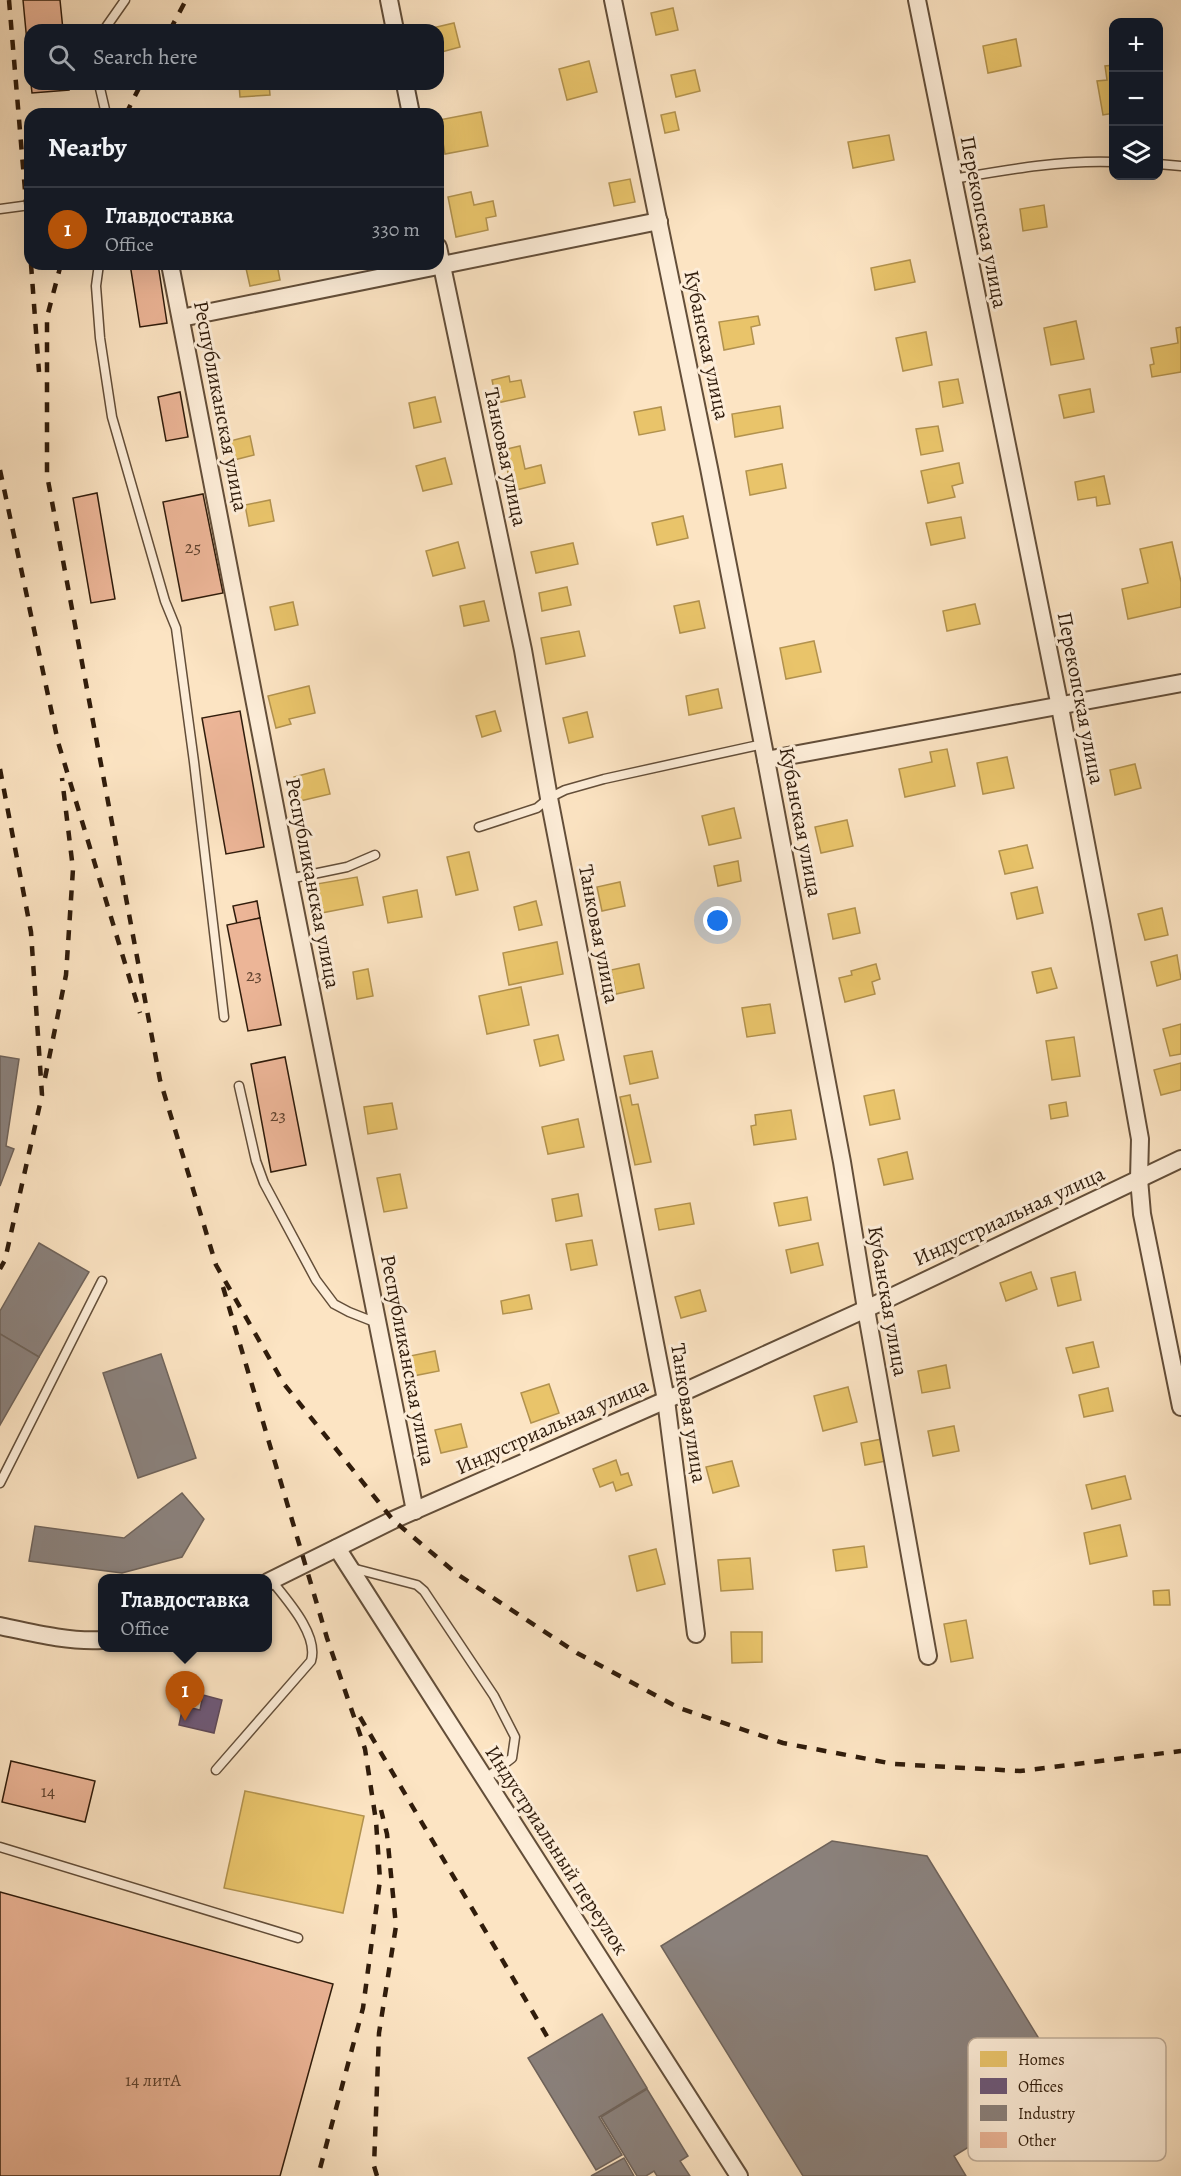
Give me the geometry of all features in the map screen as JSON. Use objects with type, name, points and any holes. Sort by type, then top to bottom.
[{"type":"street","points":[[389,0],[394,24]]},
{"type":"street","name":"Кубанская улица","points":[[613,0],[764,752],[842,1162],[928,1656]]},
{"type":"street","name":"Перекопская улица","points":[[917,0],[1060,706],[1140,1139],[1139,1179],[1142,1214],[1181,1407]]},
{"type":"street","points":[[406,90],[410,108]]},
{"type":"street","points":[[444,266],[659,221]]},
{"type":"street","name":"Республиканская улица","points":[[171,270],[289,879],[415,1511]]},
{"type":"street","points":[[181,318],[422,270]]},
{"type":"street","name":"Танковая улица","points":[[443,270],[503,551],[666,1400],[696,1634]]},
{"type":"street","points":[[764,752],[1060,706],[1181,683]]},
{"type":"street","name":"Индустриальная улица","points":[[272,1580],[415,1511],[866,1309],[1181,1159]]},
{"type":"street","name":"Индустриальный переулок","points":[[337,1548],[739,2176]]},
{"type":"street","points":[[0,1626],[34,1634],[98,1640]]},
{"type":"lane","points":[[108,24],[125,0]]},
{"type":"lane","points":[[100,90],[105,108]]},
{"type":"lane","points":[[952,179],[1027,167],[1091,161],[1109,162]]},
{"type":"lane","points":[[1163,164],[1181,166]]},
{"type":"lane","points":[[0,209],[24,206]]},
{"type":"lane","points":[[98,270],[96,286],[100,338],[112,417],[165,601],[176,628],[195,762],[224,1017]]},
{"type":"lane","points":[[479,827],[537,808],[549,798],[565,790],[603,779],[764,752]]},
{"type":"lane","points":[[289,879],[347,867],[375,855]]},
{"type":"lane","points":[[238,1086],[256,1161],[264,1183],[316,1280],[334,1304],[377,1323]]},
{"type":"lane","points":[[0,1483],[102,1281]]},
{"type":"lane","points":[[349,1567],[417,1585],[424,1591],[494,1696],[515,1737],[515,1747],[513,1758],[485,1779]]},
{"type":"lane","points":[[216,1770],[311,1661],[314,1652],[313,1644],[302,1622],[272,1585]]},
{"type":"lane","points":[[0,1847],[298,1938]]},
{"type":"building: Homes","points":[[673,8],[678,30],[656,35],[651,13]]},
{"type":"building: Homes","points":[[454,23],[460,47],[444,51],[444,25]]},
{"type":"building: Homes","points":[[1016,39],[1021,66],[988,73],[983,46]]},
{"type":"building: Homes","points":[[589,61],[597,92],[567,100],[559,69]]},
{"type":"building: Homes","points":[[1105,66],[1109,66],[1109,114],[1103,115],[1097,81],[1107,80]]},
{"type":"building: Homes","points":[[695,70],[700,91],[676,97],[671,75]]},
{"type":"building: Homes","points":[[239,90],[270,90],[270,95],[240,97]]},
{"type":"building: Homes","points":[[481,112],[488,146],[445,154],[444,119]]},
{"type":"building: Homes","points":[[675,112],[679,130],[665,133],[661,115]]},
{"type":"building: Homes","points":[[889,135],[894,160],[853,168],[848,142]]},
{"type":"building: Homes","points":[[630,179],[635,202],[614,206],[609,183]]},
{"type":"building: Homes","points":[[471,192],[474,205],[493,201],[496,216],[486,218],[488,230],[456,237],[448,197]]},
{"type":"building: Homes","points":[[1044,205],[1047,227],[1023,231],[1020,209]]},
{"type":"building: Homes","points":[[910,260],[915,282],[875,290],[871,268]]},
{"type":"building: Homes","points":[[246,270],[278,270],[280,280],[250,286]]},
{"type":"building: Homes","points":[[758,316],[760,325],[751,327],[754,344],[724,350],[719,322]]},
{"type":"building: Homes","points":[[1076,321],[1084,359],[1051,365],[1044,328]]},
{"type":"building: Homes","points":[[1181,327],[1181,372],[1152,377],[1150,365],[1154,364],[1151,348],[1178,343],[1176,328]]},
{"type":"building: Homes","points":[[926,332],[932,365],[903,371],[896,338]]},
{"type":"building: Homes","points":[[509,376],[510,382],[521,380],[525,397],[497,403],[492,380]]},
{"type":"building: Homes","points":[[958,379],[963,403],[943,407],[939,382]]},
{"type":"building: Homes","points":[[1090,389],[1094,412],[1064,418],[1059,395]]},
{"type":"building: Homes","points":[[435,397],[441,422],[414,428],[409,403]]},
{"type":"building: Homes","points":[[780,406],[783,428],[735,437],[732,414]]},
{"type":"building: Homes","points":[[661,407],[665,430],[639,435],[634,412]]},
{"type":"building: Homes","points":[[938,426],[943,451],[921,455],[916,429]]},
{"type":"building: Homes","points":[[250,436],[254,455],[234,460],[230,441]]},
{"type":"building: Homes","points":[[520,446],[525,469],[541,465],[545,483],[512,491],[503,450]]},
{"type":"building: Homes","points":[[445,458],[452,484],[423,491],[416,466]]},
{"type":"building: Homes","points":[[959,463],[963,483],[952,486],[955,497],[928,503],[921,471]]},
{"type":"building: Homes","points":[[782,464],[786,488],[750,495],[746,471]]},
{"type":"building: Homes","points":[[1104,476],[1110,504],[1097,506],[1096,497],[1078,500],[1075,482]]},
{"type":"building: Homes","points":[[270,500],[274,521],[249,526],[245,505]]},
{"type":"building: Homes","points":[[683,516],[688,538],[657,545],[652,523]]},
{"type":"building: Homes","points":[[961,517],[965,538],[931,545],[926,523]]},
{"type":"building: Homes","points":[[458,542],[465,568],[433,576],[426,551]]},
{"type":"building: Homes","points":[[1172,542],[1181,582],[1181,607],[1128,619],[1122,589],[1148,583],[1140,549]]},
{"type":"building: Homes","points":[[573,543],[578,564],[536,573],[531,552]]},
{"type":"building: Homes","points":[[567,587],[571,605],[542,611],[539,593]]},
{"type":"building: Homes","points":[[484,601],[489,621],[464,626],[460,606]]},
{"type":"building: Homes","points":[[699,601],[705,628],[680,633],[674,606]]},
{"type":"building: Homes","points":[[293,602],[298,625],[275,630],[270,607]]},
{"type":"building: Homes","points":[[975,604],[980,624],[947,631],[943,611]]},
{"type":"building: Homes","points":[[579,631],[585,656],[546,664],[541,638]]},
{"type":"building: Homes","points":[[814,641],[821,672],[786,679],[780,648]]},
{"type":"building: Homes","points":[[309,686],[315,713],[289,719],[291,724],[276,728],[268,696]]},
{"type":"building: Homes","points":[[718,689],[722,708],[689,715],[686,696]]},
{"type":"building: Homes","points":[[495,711],[501,731],[482,737],[476,716]]},
{"type":"building: Homes","points":[[587,712],[593,737],[569,743],[563,718]]},
{"type":"building: Homes","points":[[947,749],[955,786],[905,797],[899,769],[932,762],[930,752]]},
{"type":"building: Homes","points":[[1007,757],[1014,788],[983,794],[977,763]]},
{"type":"building: Homes","points":[[1135,764],[1141,788],[1115,795],[1110,770]]},
{"type":"building: Homes","points":[[324,769],[330,794],[300,801],[294,777]]},
{"type":"building: Homes","points":[[734,808],[741,838],[709,845],[702,816]]},
{"type":"building: Homes","points":[[847,820],[853,846],[821,853],[815,827]]},
{"type":"building: Homes","points":[[1027,845],[1033,868],[1005,874],[999,851]]},
{"type":"building: Homes","points":[[469,852],[478,890],[456,895],[447,857]]},
{"type":"building: Homes","points":[[738,861],[741,881],[718,886],[714,866]]},
{"type":"building: Homes","points":[[357,877],[363,905],[311,915],[305,886]]},
{"type":"building: Homes","points":[[620,882],[625,906],[602,911],[597,887]]},
{"type":"building: Homes","points":[[1037,887],[1043,913],[1017,919],[1011,893]]},
{"type":"building: Homes","points":[[417,890],[422,917],[388,923],[383,897]]},
{"type":"building: Homes","points":[[536,901],[542,925],[519,930],[514,907]]},
{"type":"building: Homes","points":[[855,908],[860,933],[833,939],[828,914]]},
{"type":"building: Homes","points":[[1162,908],[1168,935],[1145,940],[1138,914]]},
{"type":"building: Homes","points":[[557,942],[563,974],[509,985],[503,953]]},
{"type":"building: Homes","points":[[1177,955],[1181,979],[1157,986],[1151,962]]},
{"type":"building: Homes","points":[[639,964],[644,988],[616,994],[611,970]]},
{"type":"building: Homes","points":[[876,964],[880,979],[872,982],[875,994],[845,1002],[839,978],[852,975],[851,971]]},
{"type":"building: Homes","points":[[1051,968],[1057,988],[1037,993],[1032,972]]},
{"type":"building: Homes","points":[[368,969],[373,996],[357,999],[353,972]]},
{"type":"building: Homes","points":[[521,987],[529,1025],[487,1034],[479,996]]},
{"type":"building: Homes","points":[[770,1004],[775,1033],[747,1037],[742,1008]]},
{"type":"building: Homes","points":[[1181,1024],[1181,1054],[1170,1056],[1163,1029]]},
{"type":"building: Homes","points":[[558,1035],[564,1060],[540,1066],[534,1040]]},
{"type":"building: Homes","points":[[1074,1037],[1080,1076],[1052,1080],[1046,1041]]},
{"type":"building: Homes","points":[[652,1051],[658,1078],[630,1084],[624,1056]]},
{"type":"building: Homes","points":[[1181,1063],[1181,1090],[1161,1095],[1154,1070]]},
{"type":"building: Homes","points":[[894,1090],[900,1119],[870,1125],[864,1096]]},
{"type":"building: Homes","points":[[630,1095],[632,1105],[638,1104],[651,1162],[635,1165],[620,1097]]},
{"type":"building: Homes","points":[[1066,1102],[1068,1116],[1051,1119],[1049,1105]]},
{"type":"building: Homes","points":[[392,1103],[397,1129],[368,1134],[364,1107]]},
{"type":"building: Homes","points":[[791,1110],[796,1139],[754,1145],[751,1126],[756,1125],[755,1115]]},
{"type":"building: Homes","points":[[578,1119],[584,1147],[548,1154],[542,1127]]},
{"type":"building: Homes","points":[[907,1152],[913,1179],[884,1185],[878,1159]]},
{"type":"building: Homes","points":[[400,1174],[407,1208],[384,1212],[377,1178]]},
{"type":"building: Homes","points":[[578,1194],[582,1216],[556,1221],[552,1199]]},
{"type":"building: Homes","points":[[807,1197],[811,1220],[779,1226],[774,1203]]},
{"type":"building: Homes","points":[[690,1203],[694,1224],[659,1230],[655,1209]]},
{"type":"building: Homes","points":[[592,1240],[597,1265],[571,1270],[566,1244]]},
{"type":"building: Homes","points":[[818,1243],[823,1265],[791,1273],[786,1250]]},
{"type":"building: Homes","points":[[1031,1272],[1037,1289],[1006,1301],[1000,1283]]},
{"type":"building: Homes","points":[[1075,1272],[1081,1300],[1058,1306],[1051,1278]]},
{"type":"building: Homes","points":[[700,1290],[706,1311],[681,1318],[675,1297]]},
{"type":"building: Homes","points":[[529,1295],[532,1309],[503,1314],[501,1301]]},
{"type":"building: Homes","points":[[1093,1342],[1099,1367],[1073,1373],[1066,1348]]},
{"type":"building: Homes","points":[[435,1351],[439,1371],[413,1376],[410,1356]]},
{"type":"building: Homes","points":[[946,1365],[950,1388],[922,1393],[918,1371]]},
{"type":"building: Homes","points":[[549,1384],[559,1413],[531,1423],[521,1393]]},
{"type":"building: Homes","points":[[848,1387],[857,1422],[823,1431],[814,1396]]},
{"type":"building: Homes","points":[[1108,1388],[1113,1411],[1084,1417],[1079,1395]]},
{"type":"building: Homes","points":[[461,1424],[467,1447],[441,1453],[435,1430]]},
{"type":"building: Homes","points":[[954,1426],[959,1451],[933,1456],[928,1431]]},
{"type":"building: Homes","points":[[882,1439],[886,1461],[865,1465],[861,1443]]},
{"type":"building: Homes","points":[[616,1460],[621,1475],[628,1473],[632,1485],[616,1491],[613,1482],[600,1487],[593,1469]]},
{"type":"building: Homes","points":[[732,1461],[739,1486],[713,1493],[706,1467]]},
{"type":"building: Homes","points":[[1125,1476],[1131,1499],[1092,1509],[1086,1485]]},
{"type":"building: Homes","points":[[1120,1525],[1127,1556],[1090,1564],[1084,1533]]},
{"type":"building: Homes","points":[[864,1546],[867,1567],[836,1571],[833,1550]]},
{"type":"building: Homes","points":[[656,1549],[665,1584],[637,1591],[629,1556]]},
{"type":"building: Homes","points":[[750,1558],[753,1589],[721,1591],[718,1560]]},
{"type":"building: Homes","points":[[1169,1590],[1170,1605],[1154,1605],[1153,1591]]},
{"type":"building: Homes","points":[[966,1620],[973,1658],[951,1662],[944,1624]]},
{"type":"building: Homes","points":[[731,1632],[762,1632],[762,1662],[732,1663]]},
{"type":"building: Homes","points":[[245,1791],[364,1816],[343,1913],[224,1888]]},
{"type":"building: Offices","points":[[203,1695],[222,1700],[214,1733],[179,1725],[183,1706],[200,1710]]},
{"type":"building: Industry","points":[[0,1056],[19,1059],[6,1146],[14,1149],[0,1186]]},
{"type":"building: Industry","points":[[39,1243],[89,1272],[39,1357],[0,1334],[0,1311]]},
{"type":"building: Industry","points":[[0,1334],[39,1357],[0,1425]]},
{"type":"building: Industry","points":[[161,1354],[196,1458],[138,1478],[103,1373]]},
{"type":"building: Industry","points":[[182,1493],[204,1519],[182,1557],[122,1573],[29,1561],[35,1526],[124,1538]]},
{"type":"building: Industry","points":[[832,1841],[927,1856],[1039,2038],[968,2038],[968,2147],[954,2156],[966,2176],[803,2176],[661,1946]]},
{"type":"building: Industry","points":[[602,2014],[647,2088],[599,2117],[622,2155],[596,2170],[528,2058]]},
{"type":"building: Industry","points":[[647,2089],[688,2156],[680,2161],[690,2176],[657,2176],[654,2171],[646,2176],[637,2176],[601,2117]]},
{"type":"building: Industry","points":[[624,2158],[634,2176],[591,2176]]},
{"type":"building: Other","points":[[23,0],[60,0],[62,24],[25,24]]},
{"type":"building: Other","points":[[32,90],[69,90],[32,93]]},
{"type":"building: Other","points":[[131,270],[159,270],[167,323],[140,327]]},
{"type":"building: Other","points":[[180,392],[188,437],[166,441],[158,397]]},
{"type":"building: Other","points":[[97,493],[115,599],[91,603],[73,498]]},
{"type":"building: Other","points":[[203,494],[223,593],[182,601],[163,502]]},
{"type":"building: Other","points":[[240,711],[264,847],[226,854],[202,718]]},
{"type":"building: Other","points":[[257,901],[260,918],[237,924],[233,906]]},
{"type":"building: Other","points":[[260,918],[281,1025],[248,1031],[227,925]]},
{"type":"building: Other","points":[[285,1057],[306,1165],[271,1172],[251,1064]]},
{"type":"building: Other","points":[[11,1761],[95,1781],[85,1822],[2,1802]]},
{"type":"building: Other","points":[[0,1892],[333,1984],[280,2176],[0,2176]]},
{"type":"railway","points":[[9,0],[24,179]]},
{"type":"railway","points":[[173,24],[186,0]]},
{"type":"railway","points":[[129,108],[138,90]]},
{"type":"railway","points":[[31,270],[39,372]]},
{"type":"railway","points":[[59,270],[47,317],[47,475],[160,1080],[216,1265],[284,1384],[393,1520],[457,1574],[577,1653],[679,1708],[783,1743],[894,1764],[1020,1771],[1181,1751]]},
{"type":"railway","points":[[0,470],[58,742],[140,1013]]},
{"type":"railway","points":[[0,769],[31,932],[42,1095],[5,1260],[0,1269]]},
{"type":"railway","points":[[45,1078],[66,975],[73,869],[62,778]]},
{"type":"railway","points":[[223,1287],[327,1638],[365,1749],[376,1821],[380,1880],[363,2008],[318,2176]]},
{"type":"railway","points":[[360,1717],[548,2038]]},
{"type":"railway","points":[[377,2176],[374,2166],[379,2033],[396,1926],[387,1834],[381,1810]]},
{"type":"place","name":"Главдоставка","points":[[185,1721]]}]
